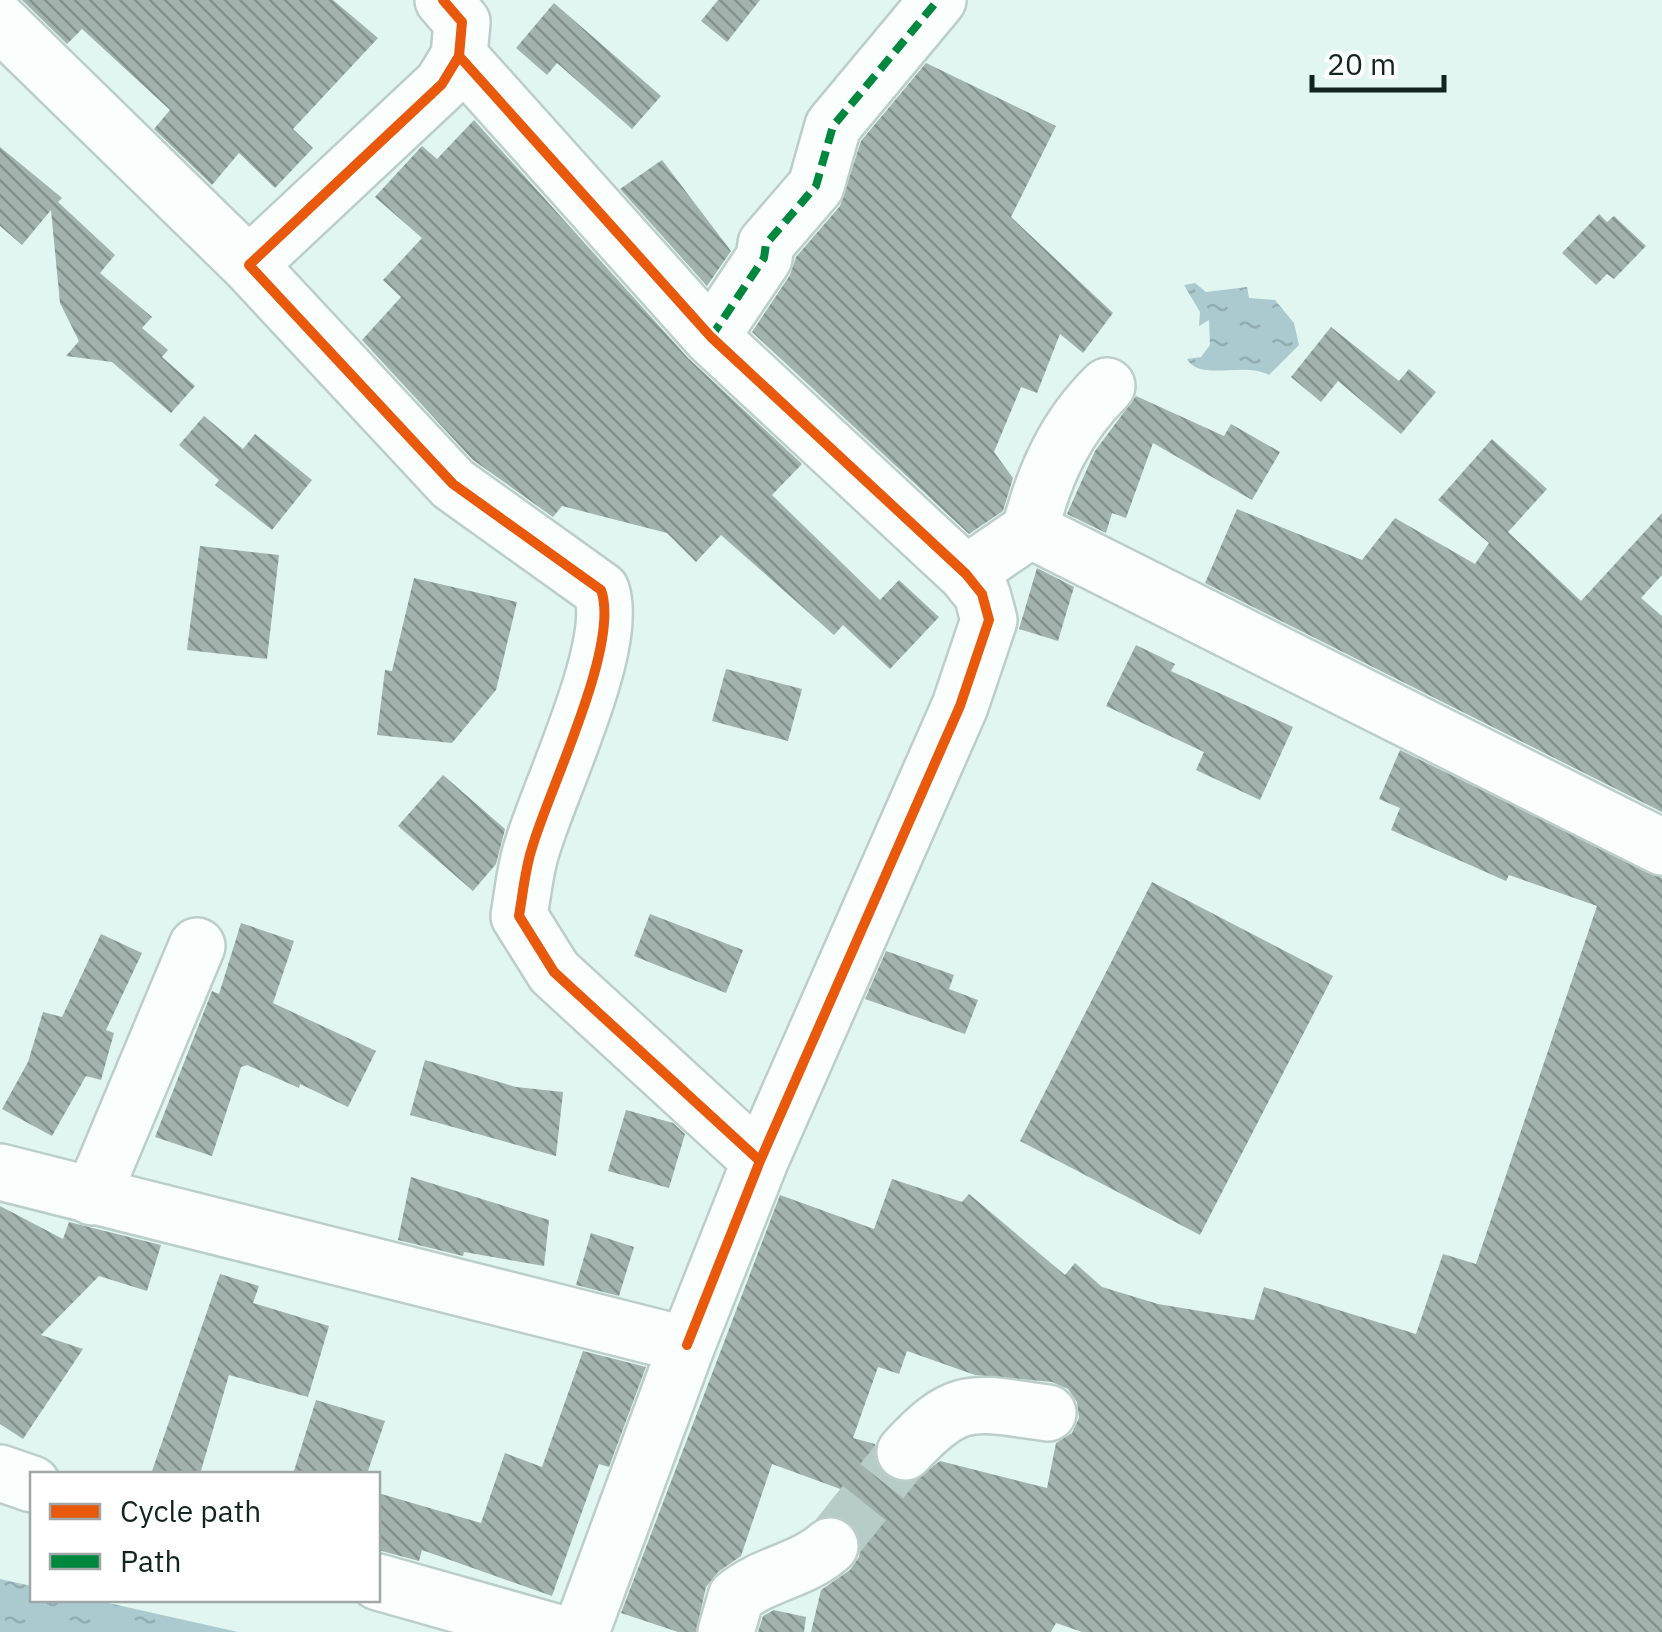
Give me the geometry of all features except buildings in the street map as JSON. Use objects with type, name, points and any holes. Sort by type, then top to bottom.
[{"type":"street","points":[[249,266],[286,226],[442,84],[460,56],[462,22],[443,0]]},
{"type":"street","points":[[711,337],[764,258],[766,244],[816,186],[833,126],[938,0]]},
{"type":"street","points":[[0,22],[249,266],[452,484],[602,590],[606,603],[604,631],[584,702],[531,850],[519,916],[554,972],[760,1160]]},
{"type":"street","points":[[460,56],[711,337],[966,574],[982,594],[989,620],[960,706],[760,1160],[581,1632]]},
{"type":"street","points":[[966,574],[1030,530],[1043,478],[1082,411],[1107,386]]},
{"type":"street","points":[[1030,530],[1662,847]]},
{"type":"street","points":[[92,1197],[197,946]]},
{"type":"street","points":[[0,1172],[687,1345]]},
{"type":"street","points":[[905,1452],[936,1418],[958,1406],[1048,1412]]},
{"type":"street","points":[[0,1473],[30,1483]]},
{"type":"street","points":[[726,1632],[736,1596],[769,1577],[814,1561],[830,1546]]},
{"type":"street","points":[[380,1583],[555,1632]]},
{"type":"water","points":[[1195,283],[1206,292],[1247,287],[1249,298],[1275,300],[1294,323],[1299,345],[1269,375],[1193,366],[1187,359],[1201,357],[1210,345],[1209,320],[1199,326],[1200,312],[1184,285]]},
{"type":"water","points":[[0,1579],[30,1586],[30,1602],[104,1602],[238,1632],[0,1632]]},
{"type":"tunnel","points":[[830,1546],[905,1452]]},
{"type":"marked path","points":[[711,337],[764,258],[766,244],[816,186],[833,126],[938,0]]},
{"type":"cycle path","points":[[443,0],[462,22],[459,56],[442,84],[249,265],[453,484],[601,590],[601,645],[580,717],[532,848],[519,916],[554,972],[760,1161],[687,1345]]},
{"type":"cycle path","points":[[459,56],[711,337],[966,574],[982,594],[989,620],[960,706],[760,1161]]}]
